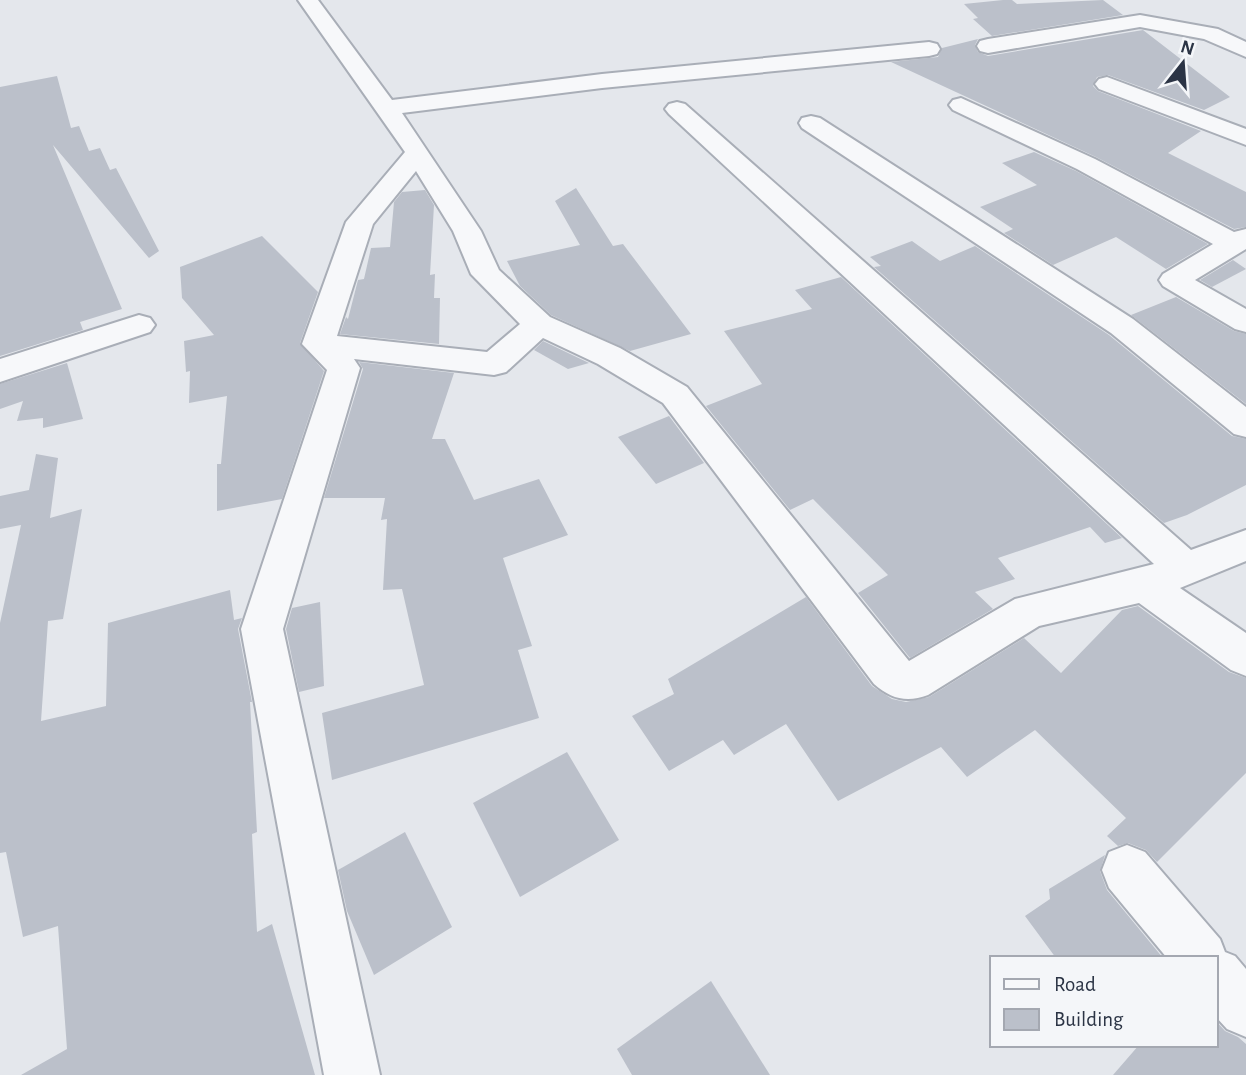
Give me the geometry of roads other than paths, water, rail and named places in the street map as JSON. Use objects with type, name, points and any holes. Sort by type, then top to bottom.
[{"type":"street","points":[[308,0],[418,153],[467,231],[486,274],[539,324],[609,356],[675,395],[889,671],[900,680],[913,681],[1029,611],[1145,585],[1246,545]]},
{"type":"street","points":[[988,46],[1140,21],[1210,34],[1246,50]]},
{"type":"street","points":[[386,108],[602,81],[929,49]]},
{"type":"street","points":[[1107,84],[1246,138]]},
{"type":"street","points":[[961,106],[1240,240]]},
{"type":"street","points":[[677,109],[1185,569]]},
{"type":"street","points":[[811,123],[1122,326],[1246,425]]},
{"type":"street","points":[[318,344],[360,222],[418,153]]},
{"type":"street","points":[[1240,240],[1174,280],[1246,322]]},
{"type":"street","points":[[318,344],[494,365],[539,324]]},
{"type":"street","points":[[0,371],[139,325]]},
{"type":"street","points":[[318,344],[344,368],[262,629],[352,1075]]},
{"type":"street","points":[[1145,585],[1246,657]]},
{"type":"street","points":[[1127,870],[1199,956]]},
{"type":"street","points":[[1218,977],[1246,1010]]}]
